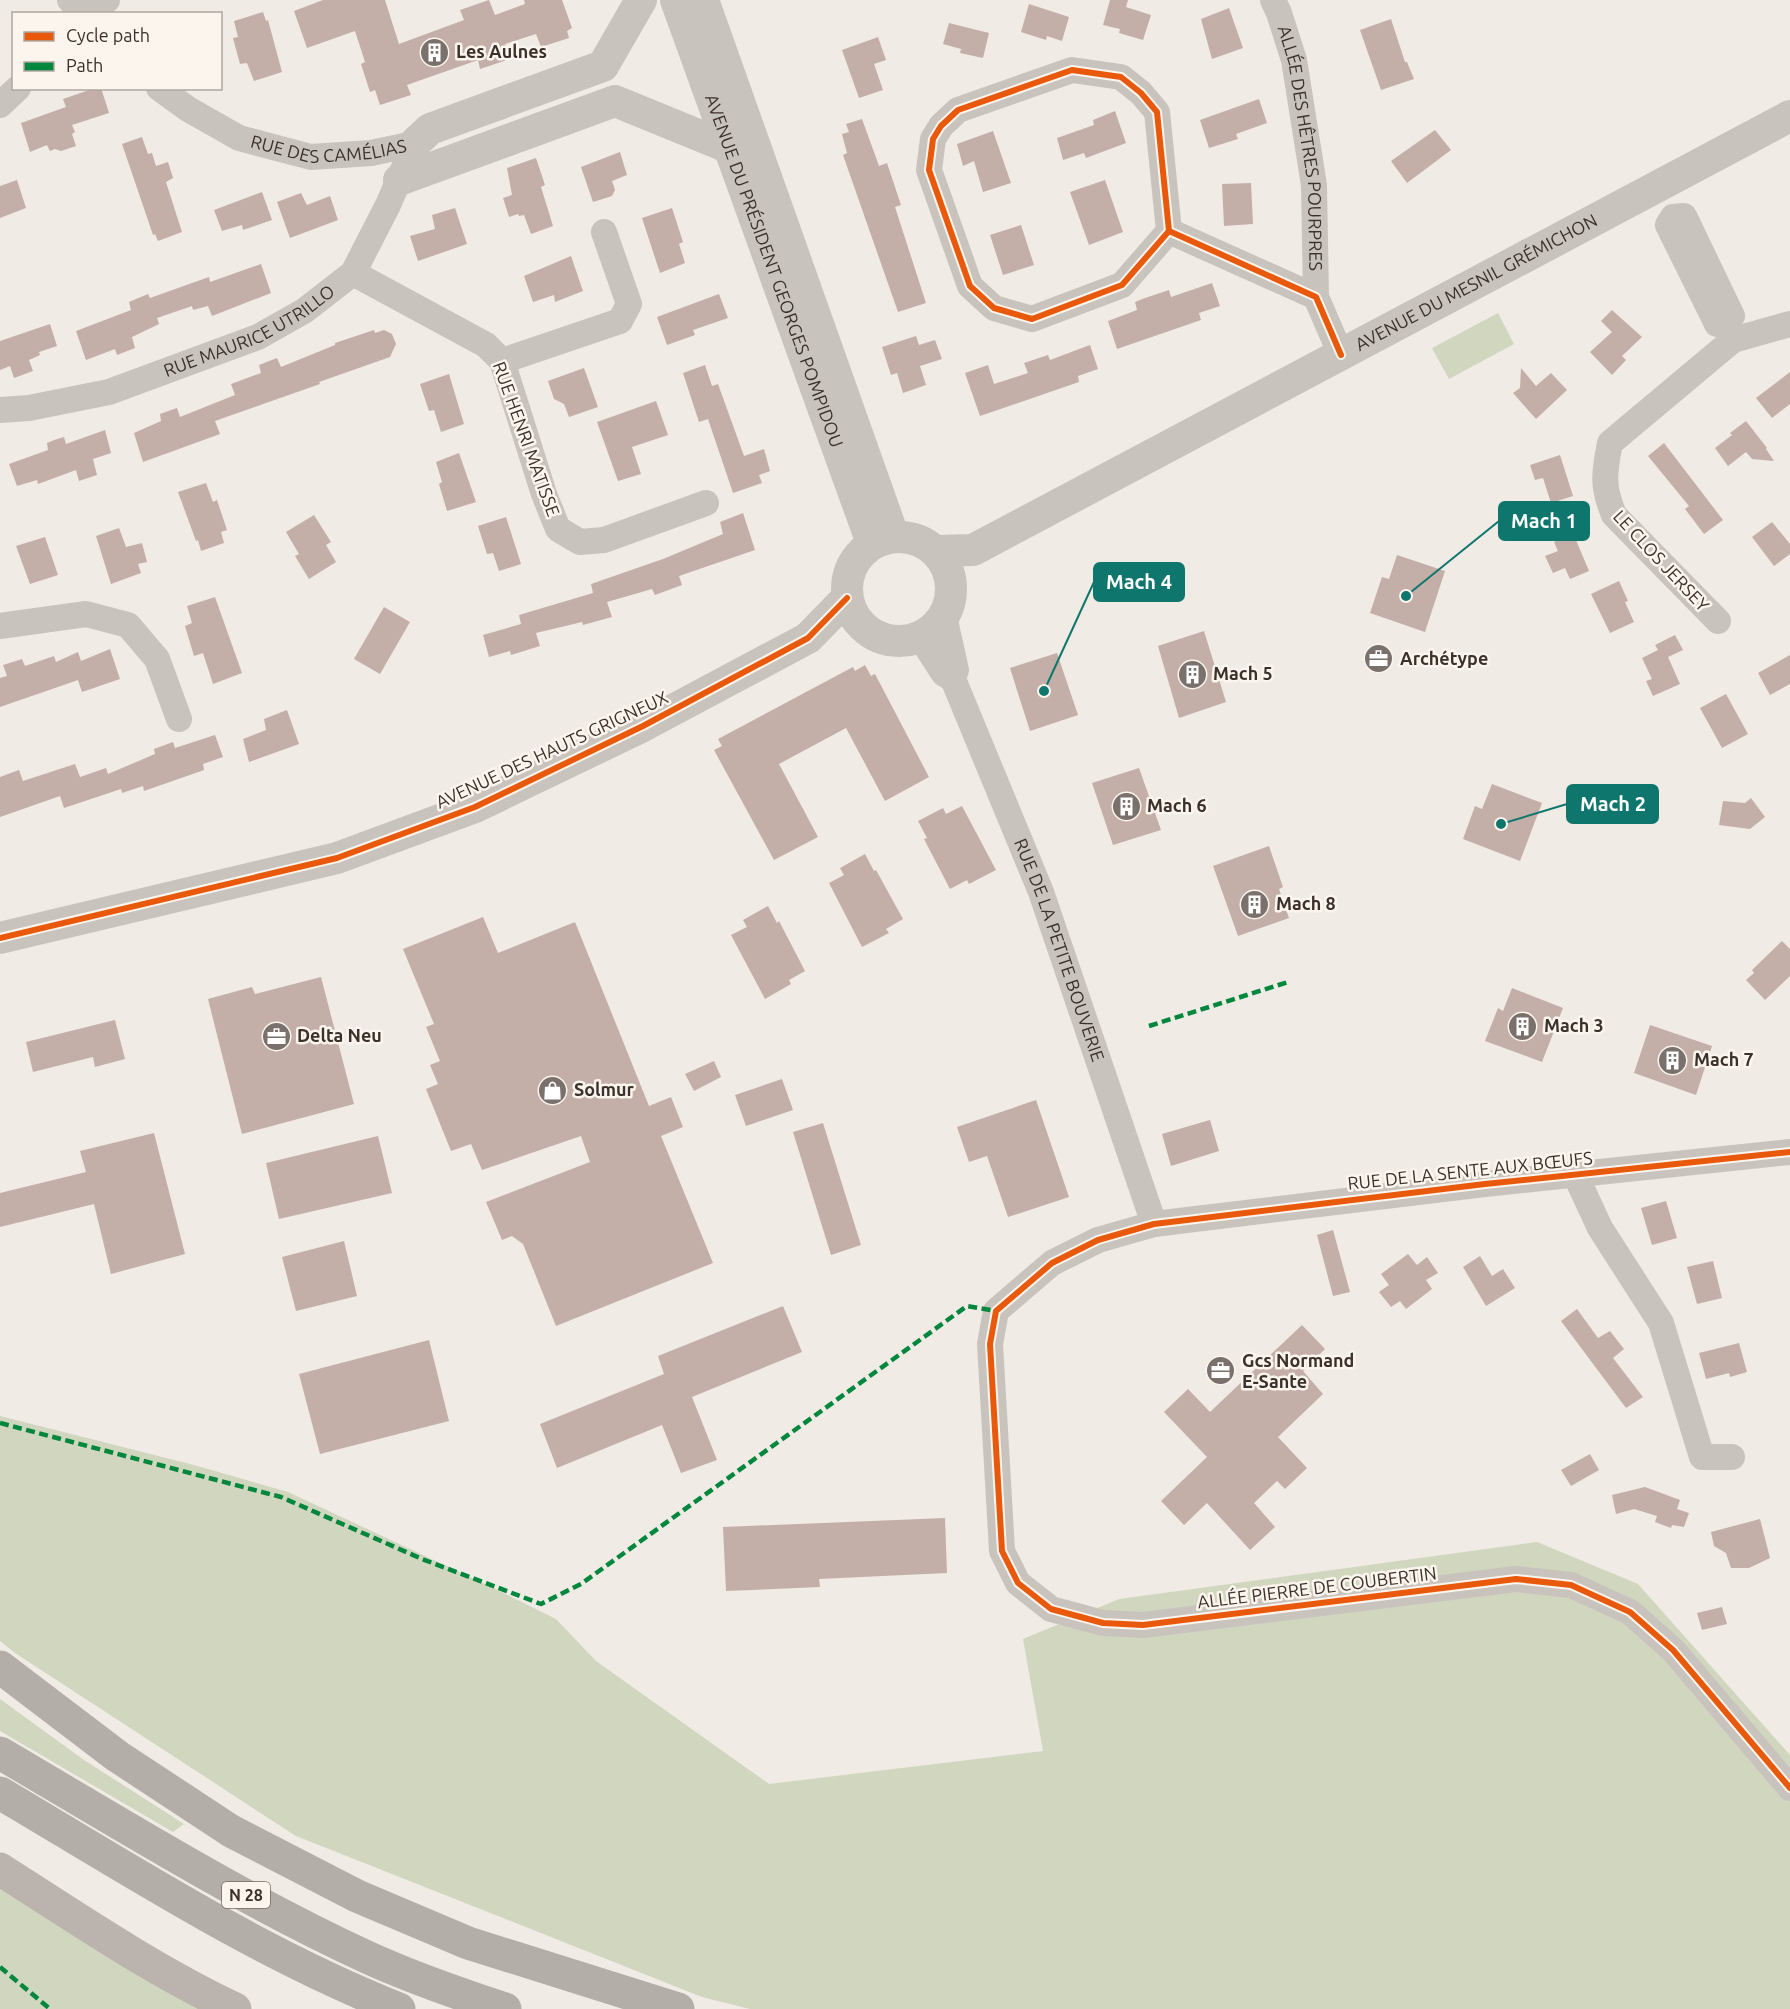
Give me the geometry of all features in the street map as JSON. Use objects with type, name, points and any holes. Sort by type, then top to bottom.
[{"type":"highway","points":[[0,1667],[117,1756],[231,1831],[357,1896],[468,1943],[678,2009]]},
{"type":"highway","name":"N 28","points":[[0,1753],[204,1872],[288,1917],[370,1958],[457,1993],[505,2009]]},
{"type":"highway","name":"N 28","points":[[0,1794],[234,1930],[314,1972],[399,2009]]},
{"type":"main road","points":[[0,1869],[107,1938],[205,1995],[235,2009]]},
{"type":"street","points":[[70,0],[81,12]]},
{"type":"street","points":[[95,12],[107,0]]},
{"type":"street","points":[[641,0],[603,66],[615,101],[741,144]]},
{"type":"street","name":"AVENUE DU PRÉSIDENT GEORGES POMPIDOU","points":[[676,0],[741,144],[883,539]]},
{"type":"street","name":"AVENUE DU PRÉSIDENT GEORGES POMPIDOU","points":[[703,0],[741,144]]},
{"type":"street","name":"ALLÉE DES HÊTRES POURPRES","points":[[1273,0],[1280,14],[1294,60],[1314,185],[1316,297]]},
{"type":"street","name":"RUE DES CAMÉLIAS","points":[[162,90],[188,109],[239,138],[311,157],[371,153],[414,144],[430,129],[603,66]]},
{"type":"street","points":[[1072,70],[1121,77],[1141,93],[1157,112],[1169,231],[1122,285],[1032,319],[994,308],[970,286],[966,276],[929,171],[933,139],[941,126],[958,110],[1072,70]]},
{"type":"street","points":[[0,105],[16,90]]},
{"type":"street","name":"RUE DES CAMÉLIAS","points":[[399,180],[615,101]]},
{"type":"street","name":"AVENUE DU MESNIL GRÉMICHON","points":[[937,551],[973,550],[1790,116]]},
{"type":"street","name":"RUE MAURICE UTRILLO","points":[[0,410],[29,408],[109,392],[258,337],[304,311],[353,273],[399,180],[414,144]]},
{"type":"street","points":[[1658,186],[1673,217],[1668,225],[1717,324],[1730,332]]},
{"type":"street","points":[[1169,231],[1316,297],[1341,355]]},
{"type":"street","points":[[502,361],[620,321],[629,304],[604,232]]},
{"type":"street","name":"RUE HENRI MATISSE","points":[[353,273],[486,345],[502,361],[544,494],[558,528],[580,542],[604,540],[706,503]]},
{"type":"street","name":"LE CLOS JERSEY","points":[[1718,621],[1614,515],[1606,495],[1605,469],[1610,443],[1730,332],[1790,324]]},
{"type":"street","points":[[906,536],[922,541],[937,551],[947,566],[952,584],[951,599],[945,616],[935,627],[920,637],[903,641],[885,640],[873,634],[859,622],[847,598],[847,580],[858,555],[883,539],[906,536]]},
{"type":"street","points":[[952,584],[973,550]]},
{"type":"street","name":"AVENUE DES HAUTS GRIGNEUX","points":[[808,639],[847,598]]},
{"type":"street","points":[[0,626],[86,614],[128,625],[157,659],[179,719]]},
{"type":"street","name":"RUE DE LA PETITE BOUVERIE","points":[[945,616],[956,670],[953,679]]},
{"type":"street","name":"AVENUE DES HAUTS GRIGNEUX","points":[[0,938],[337,858],[387,841],[475,807],[580,758],[808,639],[847,633],[873,634]]},
{"type":"street","name":"RUE DE LA PETITE BOUVERIE","points":[[920,637],[944,674],[953,679],[1039,884],[1154,1224]]},
{"type":"street","name":"RUE DE LA SENTE AUX BŒUFS","points":[[990,1344],[996,1311],[1052,1263],[1098,1240],[1154,1224],[1575,1174],[1790,1152]]},
{"type":"street","points":[[1575,1174],[1600,1228],[1661,1323],[1702,1457],[1732,1457]]},
{"type":"street","name":"ALLÉE PIERRE DE COUBERTIN","points":[[990,1344],[1002,1551],[1018,1583],[1051,1609],[1103,1623],[1143,1625],[1516,1580],[1571,1586],[1630,1612],[1673,1650],[1790,1788]]},
{"type":"green space","points":[[1498,313],[1514,344],[1449,379],[1432,348]]},
{"type":"green space","points":[[0,1416],[194,1465],[288,1492],[485,1584],[556,1619],[596,1661],[769,1784],[1043,1751],[1023,1639],[1119,1599],[1537,1542],[1638,1584],[1790,1755],[1790,2009],[750,2009],[702,1997],[296,1836],[0,1641]]},
{"type":"green space","points":[[0,1699],[84,1760],[184,1824],[173,1832],[0,1731]]},
{"type":"green space","points":[[0,1884],[213,2009],[0,2009]]},
{"type":"building","name":"Les Aulnes","points":[[323,0],[385,0],[399,44],[464,20],[460,10],[489,0],[495,15],[525,4],[524,0],[562,0],[572,28],[567,31],[569,38],[541,47],[536,34],[505,44],[510,59],[480,69],[478,60],[407,85],[411,95],[380,105],[375,90],[370,92],[361,64],[365,62],[355,31],[307,48],[294,11]]},
{"type":"building","points":[[1110,0],[1128,0],[1126,7],[1151,15],[1143,40],[1119,33],[1120,29],[1103,25]]},
{"type":"building","points":[[1029,4],[1069,17],[1062,41],[1047,36],[1046,40],[1021,32]]},
{"type":"building","points":[[1229,8],[1243,48],[1212,59],[1201,19]]},
{"type":"building","points":[[263,12],[266,21],[268,20],[282,72],[254,81],[247,63],[240,64],[233,38],[238,37],[234,21]]},
{"type":"building","points":[[1391,19],[1405,62],[1414,79],[1381,90],[1360,30]]},
{"type":"building","points":[[949,23],[989,33],[983,58],[960,53],[961,49],[943,44]]},
{"type":"building","points":[[878,37],[886,60],[874,64],[883,90],[859,98],[842,50]]},
{"type":"building","points":[[89,90],[102,90],[109,113],[72,125],[76,146],[61,151],[55,149],[50,151],[47,145],[30,152],[21,123],[66,107],[63,99]]},
{"type":"building","points":[[1259,99],[1267,123],[1236,134],[1238,139],[1209,148],[1200,120]]},
{"type":"building","points":[[1115,111],[1126,143],[1086,158],[1084,153],[1063,160],[1057,138],[1094,125],[1093,120]]},
{"type":"building","points":[[862,119],[879,166],[887,163],[901,205],[895,207],[926,303],[898,312],[843,155],[847,153],[842,134],[849,132],[846,124]]},
{"type":"building","points":[[1435,130],[1451,150],[1407,183],[1391,161]]},
{"type":"building","points":[[993,131],[1011,183],[983,192],[974,161],[963,166],[957,144]]},
{"type":"building","points":[[142,137],[148,154],[152,153],[156,166],[168,162],[173,178],[166,182],[182,232],[158,241],[155,234],[153,235],[122,144]]},
{"type":"building","points":[[620,152],[627,175],[612,181],[615,190],[612,196],[593,202],[581,167]]},
{"type":"building","points":[[536,158],[545,185],[541,187],[553,226],[531,234],[524,215],[509,217],[503,198],[512,195],[507,168]]},
{"type":"building","points":[[17,180],[26,208],[0,218],[0,186]]},
{"type":"building","points":[[1105,180],[1123,232],[1089,245],[1070,192]]},
{"type":"building","points":[[1251,183],[1253,224],[1224,226],[1222,184]]},
{"type":"building","points":[[262,192],[272,220],[243,230],[242,225],[222,231],[214,210]]},
{"type":"building","points":[[301,193],[307,205],[330,196],[338,220],[290,238],[277,202]]},
{"type":"building","points":[[455,208],[467,244],[418,261],[410,236],[435,229],[432,215]]},
{"type":"building","points":[[672,208],[683,242],[679,244],[685,263],[660,273],[642,218]]},
{"type":"building","points":[[1021,225],[1034,265],[1003,275],[990,235]]},
{"type":"building","points":[[571,256],[583,291],[555,302],[554,295],[533,302],[524,276]]},
{"type":"building","points":[[261,264],[271,293],[212,316],[208,306],[193,310],[192,306],[157,318],[159,324],[132,337],[135,348],[117,355],[115,349],[86,360],[76,331],[131,310],[129,302],[148,294],[150,298],[209,277],[210,282]]},
{"type":"building","points":[[1212,283],[1220,306],[1199,313],[1201,320],[1117,349],[1108,321],[1137,310],[1135,302],[1169,290],[1171,297]]},
{"type":"building","points":[[719,294],[728,318],[693,330],[695,335],[667,345],[657,317]]},
{"type":"building","points":[[1612,310],[1642,337],[1622,356],[1626,360],[1612,375],[1590,352],[1612,332],[1601,321]]},
{"type":"building","points":[[50,324],[57,346],[39,352],[40,355],[29,360],[33,371],[14,378],[10,366],[0,370],[0,341]]},
{"type":"building","points":[[374,330],[375,333],[384,330],[392,334],[396,344],[390,357],[215,421],[220,434],[143,462],[134,433],[161,421],[160,414],[177,408],[180,417],[235,395],[231,384],[261,373],[259,365],[277,358],[281,367],[335,345],[335,343]]},
{"type":"building","points":[[916,336],[919,345],[935,340],[942,359],[920,366],[926,385],[903,393],[897,373],[891,375],[882,347]]},
{"type":"building","points":[[1090,345],[1098,369],[1078,376],[1079,382],[980,416],[965,373],[988,365],[994,384],[1028,373],[1024,363],[1048,355],[1050,360]]},
{"type":"building","points":[[705,365],[712,386],[718,384],[744,456],[764,449],[770,471],[759,475],[762,483],[733,493],[708,419],[699,422],[683,373]]},
{"type":"building","points":[[584,368],[598,407],[569,417],[564,404],[554,399],[548,381]]},
{"type":"building","points":[[1521,368],[1536,386],[1551,373],[1567,390],[1536,419],[1513,393],[1520,388]]},
{"type":"building","points":[[1790,372],[1790,404],[1772,418],[1756,398]]},
{"type":"building","points":[[449,374],[464,424],[441,432],[434,410],[429,411],[420,384]]},
{"type":"building","points":[[656,401],[668,435],[632,447],[641,474],[618,481],[597,422]]},
{"type":"building","points":[[1746,421],[1774,461],[1752,459],[1746,452],[1728,466],[1715,448]]},
{"type":"building","points":[[105,430],[111,453],[93,459],[97,475],[79,481],[76,470],[38,484],[37,480],[17,486],[9,464],[48,450],[47,443],[54,440],[64,437],[66,444]]},
{"type":"building","points":[[1664,443],[1723,520],[1704,534],[1685,509],[1689,506],[1648,456]]},
{"type":"building","points":[[459,453],[476,502],[447,511],[439,484],[442,482],[436,462]]},
{"type":"building","points":[[1560,455],[1573,496],[1551,503],[1543,478],[1535,480],[1530,465]]},
{"type":"building","points":[[206,483],[213,502],[217,500],[227,530],[221,532],[224,543],[201,551],[178,492]]},
{"type":"building","points":[[743,513],[755,550],[679,576],[682,585],[655,595],[652,589],[607,602],[612,617],[583,625],[582,622],[536,633],[540,646],[511,655],[510,651],[489,657],[483,635],[521,624],[519,615],[593,593],[591,584],[663,559],[723,534],[720,522]]},
{"type":"building","points":[[314,515],[331,542],[326,545],[336,562],[309,579],[295,556],[299,554],[286,532]]},
{"type":"building","points":[[506,517],[521,564],[499,571],[493,553],[487,554],[478,526]]},
{"type":"building","points":[[1772,522],[1790,544],[1790,554],[1774,566],[1752,537]]},
{"type":"building","points":[[119,528],[126,547],[142,543],[147,562],[138,564],[141,573],[111,584],[96,536]]},
{"type":"building","points":[[1573,533],[1589,571],[1570,579],[1565,568],[1553,573],[1545,556],[1558,551],[1554,542]]},
{"type":"building","points":[[45,537],[58,575],[30,584],[16,546]]},
{"type":"building","points":[[1397,555],[1445,571],[1425,632],[1370,613],[1382,577],[1389,579]]},
{"type":"building","points":[[1619,581],[1634,622],[1610,633],[1591,594]]},
{"type":"building","points":[[215,597],[242,673],[213,684],[203,653],[194,656],[185,626],[192,623],[187,606]]},
{"type":"building","points":[[384,607],[410,622],[380,674],[354,659]]},
{"type":"building","name":"Mach 5","points":[[1204,631],[1226,702],[1179,718],[1158,646]]},
{"type":"building","points":[[1675,635],[1683,650],[1668,657],[1680,684],[1653,696],[1646,681],[1652,679],[1642,658],[1658,650],[1655,645]]},
{"type":"building","points":[[110,649],[120,679],[82,692],[78,680],[0,707],[0,678],[7,676],[3,665],[22,659],[25,666],[54,656],[56,662],[78,652],[81,661]]},
{"type":"building","points":[[1057,653],[1078,715],[1030,731],[1010,668]]},
{"type":"building","points":[[1790,655],[1790,684],[1770,695],[1758,673]]},
{"type":"building","points":[[865,665],[871,676],[875,674],[929,777],[885,801],[846,728],[779,764],[818,837],[774,860],[714,750],[722,746],[718,739],[853,667],[855,671]]},
{"type":"building","points":[[1726,694],[1748,734],[1722,748],[1700,708]]},
{"type":"building","points":[[287,710],[299,744],[249,762],[243,739],[266,730],[264,719]]},
{"type":"building","points":[[215,735],[223,757],[203,764],[204,770],[144,791],[143,786],[122,793],[121,789],[64,808],[60,796],[0,817],[0,777],[19,770],[23,781],[75,764],[80,777],[106,768],[108,774],[155,754],[154,749],[173,742],[175,748]]},
{"type":"building","name":"Mach 6","points":[[1139,768],[1161,830],[1113,845],[1092,783]]},
{"type":"building","points":[[1492,784],[1542,803],[1520,861],[1463,839],[1475,806],[1482,809]]},
{"type":"building","points":[[1751,798],[1765,817],[1750,829],[1719,825],[1723,801],[1745,803]]},
{"type":"building","points":[[962,806],[996,870],[969,884],[967,880],[950,889],[924,839],[927,838],[918,821],[943,808],[946,814]]},
{"type":"building","name":"Mach 8","points":[[1269,846],[1283,887],[1279,889],[1289,918],[1238,936],[1213,866]]},
{"type":"building","points":[[865,854],[903,919],[886,929],[889,933],[862,947],[829,883],[844,875],[840,868]]},
{"type":"building","points":[[768,906],[777,923],[779,921],[805,971],[789,980],[791,984],[765,999],[731,935],[747,927],[743,920]]},
{"type":"building","points":[[483,917],[498,953],[575,922],[649,1106],[671,1097],[683,1127],[661,1136],[713,1263],[556,1326],[523,1244],[512,1236],[502,1240],[486,1202],[590,1162],[581,1136],[482,1170],[471,1144],[451,1151],[426,1089],[438,1084],[430,1065],[440,1061],[426,1027],[434,1024],[403,949]]},
{"type":"building","points":[[1782,941],[1790,949],[1790,976],[1765,1000],[1746,980],[1754,973],[1752,970]]},
{"type":"building","points":[[321,977],[354,1104],[242,1134],[208,999],[252,987],[255,994]]},
{"type":"building","name":"Mach 3","points":[[1512,988],[1563,1008],[1542,1062],[1485,1041],[1498,1008],[1503,1011]]},
{"type":"building","points":[[115,1020],[125,1059],[95,1067],[93,1057],[33,1072],[26,1042]]},
{"type":"building","name":"Mach 7","points":[[1650,1025],[1712,1046],[1696,1095],[1634,1073]]},
{"type":"building","points":[[714,1061],[721,1077],[694,1091],[685,1074]]},
{"type":"building","points":[[782,1079],[793,1110],[746,1126],[735,1095]]},
{"type":"building","points":[[1036,1100],[1069,1197],[1008,1217],[987,1156],[969,1162],[957,1127]]},
{"type":"building","points":[[1210,1120],[1219,1151],[1171,1166],[1162,1134]]},
{"type":"building","points":[[823,1123],[861,1245],[831,1255],[793,1132]]},
{"type":"building","points":[[154,1133],[185,1254],[111,1274],[94,1204],[0,1227],[0,1193],[86,1172],[80,1151]]},
{"type":"building","points":[[378,1136],[392,1193],[279,1219],[266,1163]]},
{"type":"building","points":[[1666,1201],[1677,1238],[1652,1245],[1641,1208]]},
{"type":"building","points":[[1333,1230],[1350,1292],[1333,1296],[1317,1235]]},
{"type":"building","points":[[344,1241],[357,1296],[296,1311],[282,1257]]},
{"type":"building","points":[[1408,1254],[1417,1265],[1427,1257],[1438,1273],[1426,1280],[1432,1289],[1406,1309],[1400,1301],[1391,1307],[1379,1292],[1389,1285],[1381,1274]]},
{"type":"building","points":[[1480,1256],[1492,1276],[1503,1269],[1515,1288],[1486,1306],[1463,1267]]},
{"type":"building","points":[[1713,1261],[1722,1298],[1697,1304],[1687,1267]]},
{"type":"building","points":[[783,1306],[802,1352],[692,1397],[717,1460],[681,1473],[662,1425],[557,1468],[540,1424],[664,1374],[658,1356]]},
{"type":"building","points":[[1577,1309],[1598,1338],[1610,1331],[1624,1349],[1613,1358],[1643,1397],[1626,1408],[1561,1321]]},
{"type":"building","points":[[1302,1325],[1325,1349],[1303,1371],[1323,1394],[1278,1437],[1307,1468],[1285,1489],[1277,1481],[1254,1503],[1275,1527],[1250,1550],[1207,1503],[1184,1525],[1161,1501],[1207,1457],[1164,1412],[1188,1389],[1210,1412]]},
{"type":"building","points":[[429,1340],[449,1421],[320,1454],[299,1374]]},
{"type":"building","points":[[1739,1343],[1747,1372],[1730,1377],[1729,1373],[1706,1379],[1699,1353]]},
{"type":"building","points":[[1590,1454],[1599,1470],[1571,1486],[1561,1470]]},
{"type":"building","points":[[1645,1487],[1680,1500],[1677,1509],[1689,1513],[1684,1527],[1672,1525],[1671,1528],[1655,1522],[1657,1516],[1634,1509],[1616,1514],[1612,1495]]},
{"type":"building","points":[[945,1518],[947,1573],[819,1579],[820,1587],[726,1591],[723,1527]]},
{"type":"building","points":[[1760,1519],[1770,1558],[1749,1568],[1731,1568],[1726,1553],[1714,1546],[1711,1532]]},
{"type":"building","points":[[1722,1607],[1727,1624],[1702,1630],[1697,1613]]},
{"type":"marked path","points":[[1149,1026],[1288,982]]},
{"type":"marked path","points":[[0,1423],[281,1497],[422,1559],[541,1604],[581,1584],[967,1306],[996,1311]]},
{"type":"marked path","points":[[0,1967],[50,2009]]},
{"type":"cycle path","points":[[1169,231],[1122,285],[1032,319],[994,308],[970,286],[929,170],[933,139],[941,126],[958,110],[1072,70],[1121,77],[1141,93],[1157,112],[1169,231],[1316,297],[1341,355]]},
{"type":"cycle path","points":[[0,938],[337,858],[475,807],[643,726],[808,638],[847,598]]},
{"type":"cycle path","points":[[1790,1152],[1485,1184],[1154,1224],[1098,1240],[1052,1263],[996,1311],[990,1344],[1002,1551],[1018,1583],[1051,1609],[1103,1623],[1143,1625],[1516,1579],[1571,1585],[1630,1612],[1673,1650],[1790,1788]]},
{"type":"place","name":"Les Aulnes","points":[[435,52]]},
{"type":"place","name":"Mach 1","points":[[1406,596]]},
{"type":"place","name":"Archétype","points":[[1379,659]]},
{"type":"place","name":"Mach 5","points":[[1192,674]]},
{"type":"place","name":"Mach 4","points":[[1044,691]]},
{"type":"place","name":"Mach 6","points":[[1126,806]]},
{"type":"place","name":"Mach 2","points":[[1501,824]]},
{"type":"place","name":"Mach 8","points":[[1255,904]]},
{"type":"place","name":"Mach 3","points":[[1523,1026]]},
{"type":"place","name":"Delta Neu","points":[[276,1036]]},
{"type":"place","name":"Mach 7","points":[[1673,1060]]},
{"type":"place","name":"Solmur","points":[[553,1090]]},
{"type":"place","name":"Gcs Normand E-Sante","points":[[1221,1371]]}]
